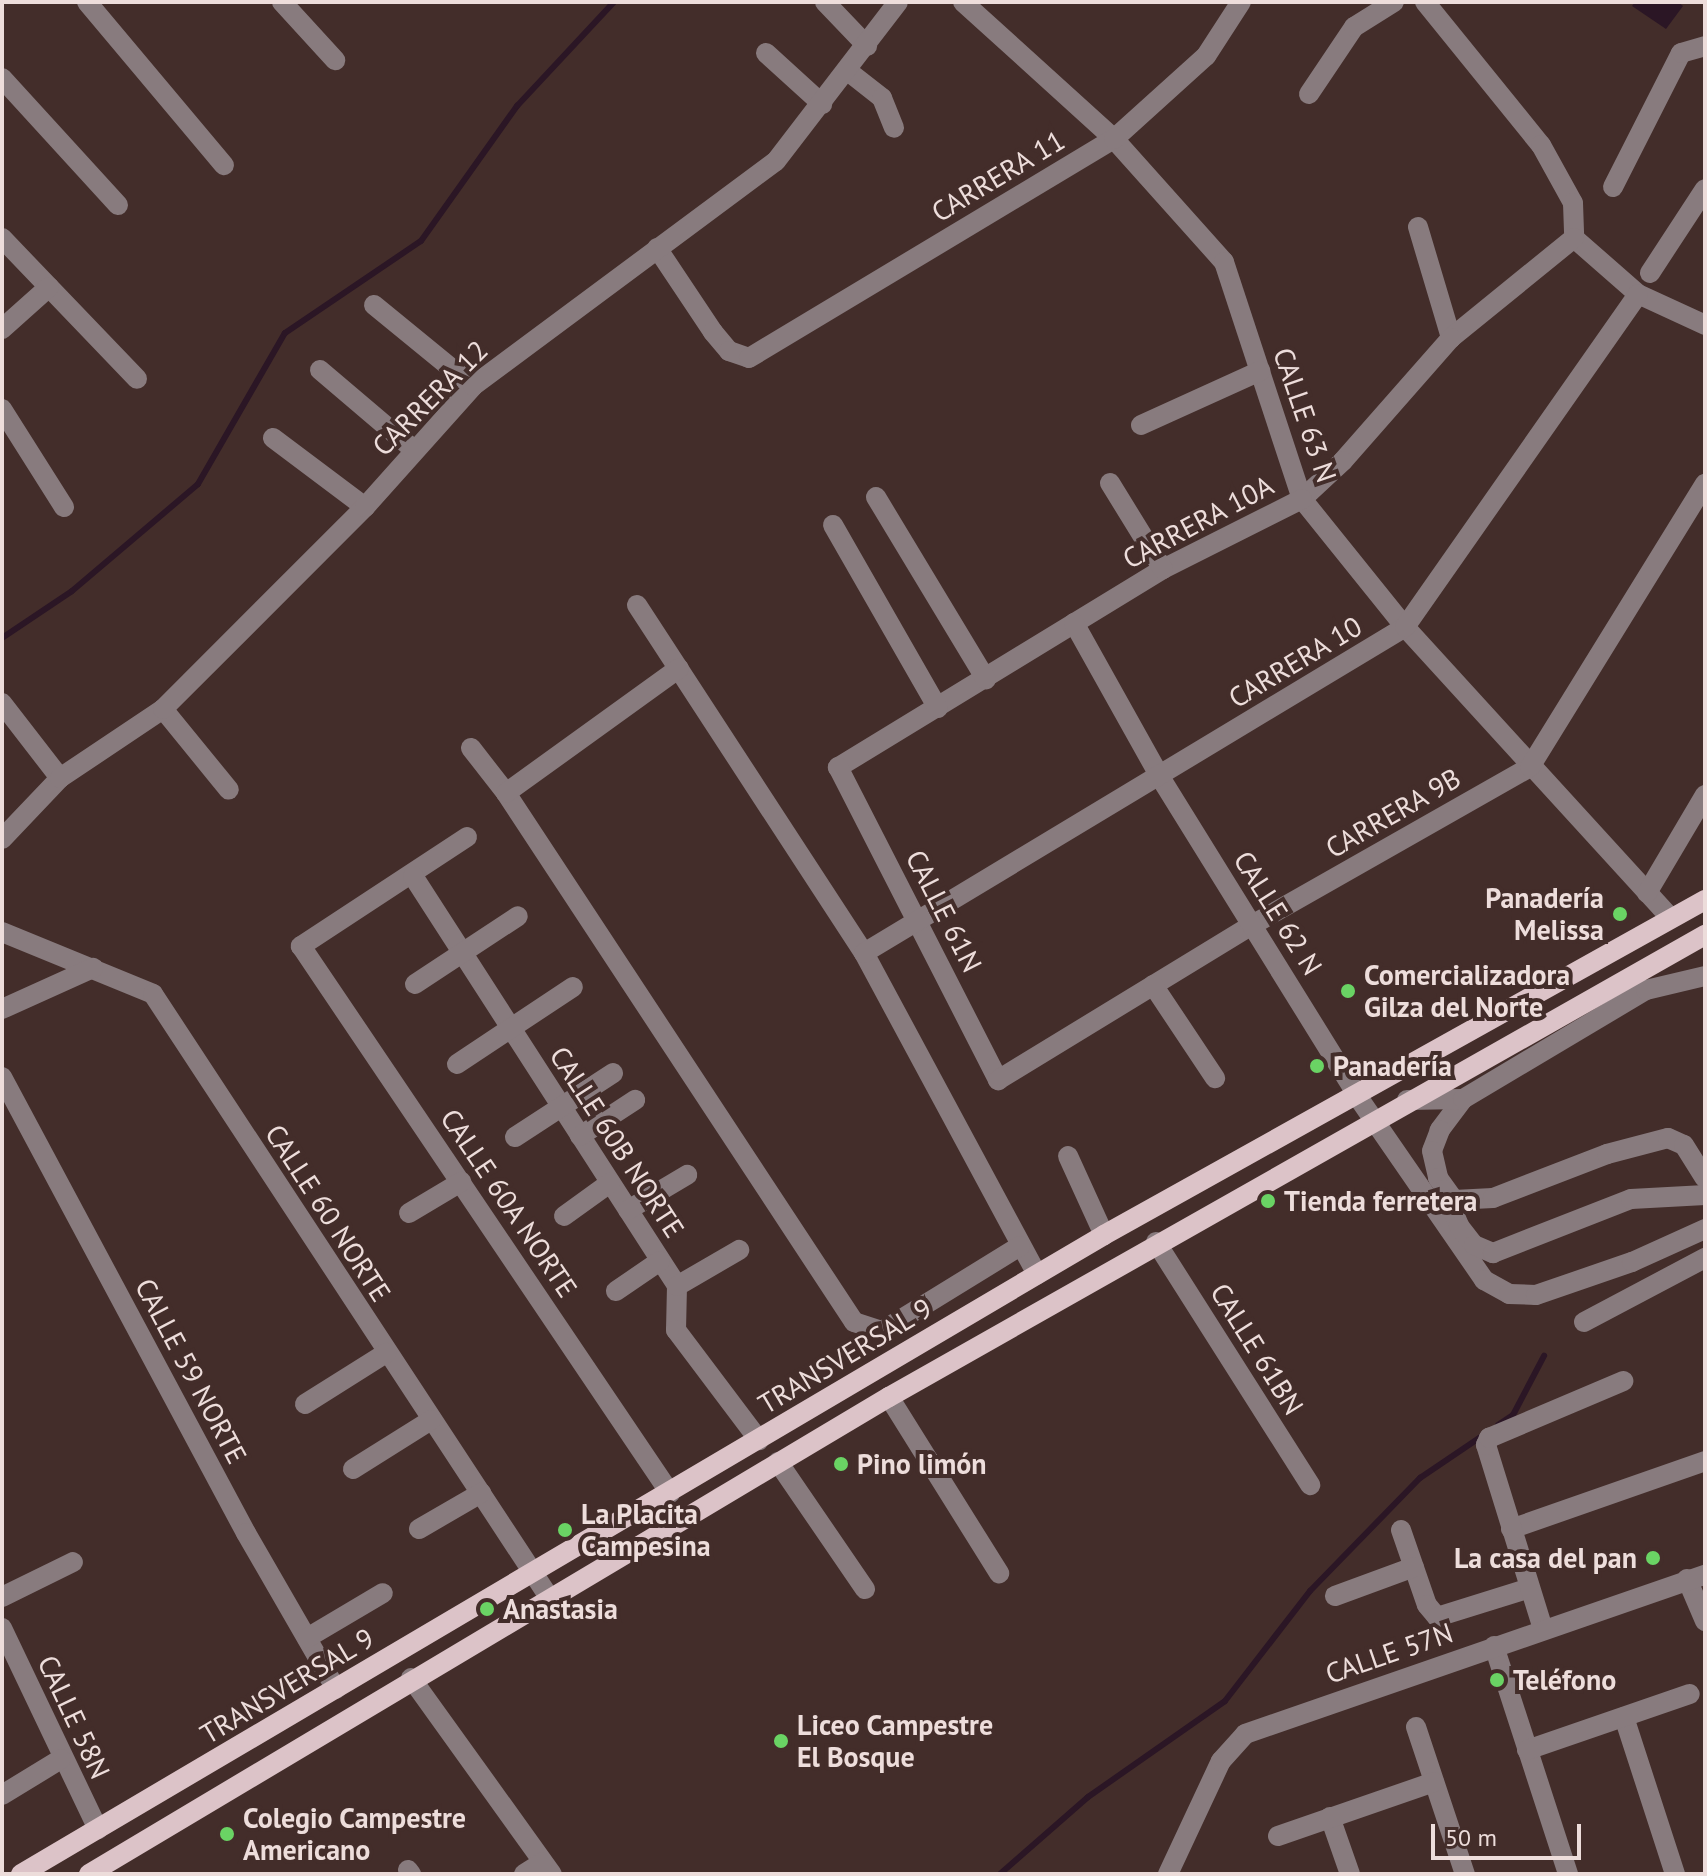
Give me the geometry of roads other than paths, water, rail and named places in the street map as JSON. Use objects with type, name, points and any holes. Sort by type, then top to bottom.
[{"type":"main road","name":"TRANSVERSAL 9","points":[[21,1874],[1104,1235],[1669,916],[1705,900]]},
{"type":"main road","name":"TRANSVERSAL 9","points":[[89,1874],[411,1678],[889,1397],[1403,1101],[1705,935]]},
{"type":"street","points":[[87,2],[224,165]]},
{"type":"street","points":[[282,2],[335,60]]},
{"type":"street","points":[[825,2],[867,46]]},
{"type":"street","name":"CARRERA 12","points":[[2,839],[60,778],[163,709],[365,507],[473,386],[776,161],[849,72],[898,2]]},
{"type":"street","name":"CALLE 63 N","points":[[963,2],[1114,139],[1224,262],[1302,499],[1405,627],[1669,916]]},
{"type":"street","name":"CARRERA 11","points":[[657,248],[713,332],[729,351],[749,358],[1114,139],[1206,56],[1241,2]]},
{"type":"street","points":[[1309,94],[1354,27],[1394,2]]},
{"type":"street","points":[[1425,2],[1541,145],[1573,203],[1574,238],[1638,294],[1705,325]]},
{"type":"street","points":[[1613,187],[1681,53],[1705,46]]},
{"type":"street","points":[[766,53],[822,104]]},
{"type":"street","points":[[849,72],[882,98],[894,128]]},
{"type":"street","points":[[2,78],[118,205]]},
{"type":"street","points":[[1650,273],[1705,189]]},
{"type":"street","points":[[1418,227],[1451,338]]},
{"type":"street","points":[[2,238],[137,379]]},
{"type":"street","name":"CARRERA 10A","points":[[838,767],[1163,569],[1302,499],[1343,461],[1451,338],[1574,238]]},
{"type":"street","points":[[2,329],[49,287]]},
{"type":"street","name":"CARRERA 10","points":[[864,953],[1405,627],[1638,294]]},
{"type":"street","points":[[374,305],[473,386]]},
{"type":"street","points":[[320,370],[414,450]]},
{"type":"street","points":[[1141,425],[1260,371]]},
{"type":"street","points":[[2,409],[64,507]]},
{"type":"street","points":[[273,438],[365,507]]},
{"type":"street","points":[[1110,483],[1163,569]]},
{"type":"street","name":"CARRERA 9B","points":[[998,1080],[1252,925],[1530,767],[1705,484]]},
{"type":"street","points":[[876,497],[986,679]]},
{"type":"street","points":[[833,525],[938,708]]},
{"type":"street","points":[[637,605],[864,953],[1037,1274]]},
{"type":"street","name":"CALLE 62 N","points":[[1074,623],[1160,777],[1372,1119],[1484,1280],[1509,1294],[1536,1295],[1569,1285],[1705,1229]]},
{"type":"street","points":[[506,793],[679,668]]},
{"type":"street","points":[[2,703],[60,778]]},
{"type":"street","points":[[163,709],[229,790]]},
{"type":"street","points":[[471,748],[506,793],[854,1322],[882,1331],[1020,1246]]},
{"type":"street","name":"CALLE 61N","points":[[838,767],[998,1080]]},
{"type":"street","points":[[1647,893],[1705,795]]},
{"type":"street","points":[[413,876],[467,837]]},
{"type":"street","name":"CALLE 60A NORTE","points":[[413,876],[301,946],[670,1493]]},
{"type":"street","name":"CALLE 60B NORTE","points":[[413,876],[677,1286]]},
{"type":"street","points":[[415,984],[518,916]]},
{"type":"street","name":"CALLE 60 NORTE","points":[[2,932],[153,994],[549,1597]]},
{"type":"street","points":[[2,1009],[93,968]]},
{"type":"street","points":[[1705,976],[1646,990],[1463,1099],[1440,1130],[1432,1151],[1459,1226],[1474,1245],[1493,1253],[1631,1199],[1705,1195]]},
{"type":"street","points":[[1153,985],[1215,1078]]},
{"type":"street","points":[[457,1064],[573,987]]},
{"type":"street","points":[[515,1137],[559,1104],[613,1073]]},
{"type":"street","name":"CALLE 59 NORTE","points":[[2,1077],[336,1689]]},
{"type":"street","points":[[1403,1101],[1463,1099]]},
{"type":"street","points":[[580,1136],[635,1100]]},
{"type":"street","points":[[1444,1190],[1454,1200],[1493,1198],[1607,1154],[1668,1138],[1684,1145],[1705,1178]]},
{"type":"street","points":[[1068,1156],[1104,1235]]},
{"type":"street","points":[[628,1210],[687,1175]]},
{"type":"street","points":[[409,1213],[461,1182]]},
{"type":"street","points":[[564,1216],[610,1183]]},
{"type":"street","name":"CALLE 61BN","points":[[1156,1242],[1310,1485]]},
{"type":"street","points":[[739,1250],[677,1286],[676,1330],[759,1440]]},
{"type":"street","points":[[1584,1322],[1705,1258]]},
{"type":"street","points":[[616,1291],[660,1261]]},
{"type":"street","points":[[305,1404],[386,1353]]},
{"type":"street","points":[[1543,1629],[1486,1445],[1489,1438],[1623,1381]]},
{"type":"street","points":[[889,1397],[999,1573]]},
{"type":"street","points":[[353,1469],[431,1420]]},
{"type":"street","points":[[1511,1529],[1705,1461]]},
{"type":"street","points":[[778,1462],[865,1589]]},
{"type":"street","points":[[419,1529],[481,1493]]},
{"type":"street","points":[[1401,1530],[1427,1605],[1437,1617],[1530,1588]]},
{"type":"street","points":[[2,1597],[73,1562]]},
{"type":"street","points":[[1335,1596],[1414,1567]]},
{"type":"street","points":[[1696,1577],[1705,1621]]},
{"type":"street","name":"CALLE 57N","points":[[1168,1874],[1221,1761],[1245,1734],[1696,1577]]},
{"type":"street","points":[[307,1638],[383,1593]]},
{"type":"street","name":"CALLE 58N","points":[[2,1628],[61,1759],[98,1829]]},
{"type":"street","points":[[1494,1646],[1568,1874]]},
{"type":"street","points":[[411,1678],[547,1868],[524,1874]]},
{"type":"street","points":[[1527,1750],[1690,1694]]},
{"type":"street","points":[[1624,1717],[1675,1874]]},
{"type":"street","points":[[1416,1727],[1465,1874]]},
{"type":"street","points":[[2,1795],[61,1759]]},
{"type":"street","points":[[1278,1836],[1434,1782]]},
{"type":"street","points":[[1330,1817],[1350,1874]]},
{"type":"waterway","points":[[2,638],[72,591],[198,484],[285,333],[421,241],[517,106],[614,2]]},
{"type":"waterway","points":[[1498,1425],[1513,1415],[1544,1356]]},
{"type":"waterway","points":[[1000,1874],[1088,1797],[1225,1701],[1310,1591],[1420,1478],[1482,1436]]},
{"type":"place","name":"Panadería Melissa","points":[[1620,914]]},
{"type":"place","name":"Comercializadora Gilza del Norte","points":[[1348,991]]},
{"type":"place","name":"Panadería","points":[[1317,1066]]},
{"type":"place","name":"Tienda ferretera","points":[[1268,1201]]},
{"type":"place","name":"Pino limón","points":[[841,1464]]},
{"type":"place","name":"La Placita Campesina","points":[[565,1530]]},
{"type":"place","name":"La casa del pan","points":[[1653,1558]]},
{"type":"place","name":"Anastasia","points":[[487,1609]]},
{"type":"place","name":"Teléfono","points":[[1497,1680]]},
{"type":"place","name":"Liceo Campestre El Bosque","points":[[781,1741]]},
{"type":"place","name":"Colegio Campestre Americano","points":[[227,1834]]}]
